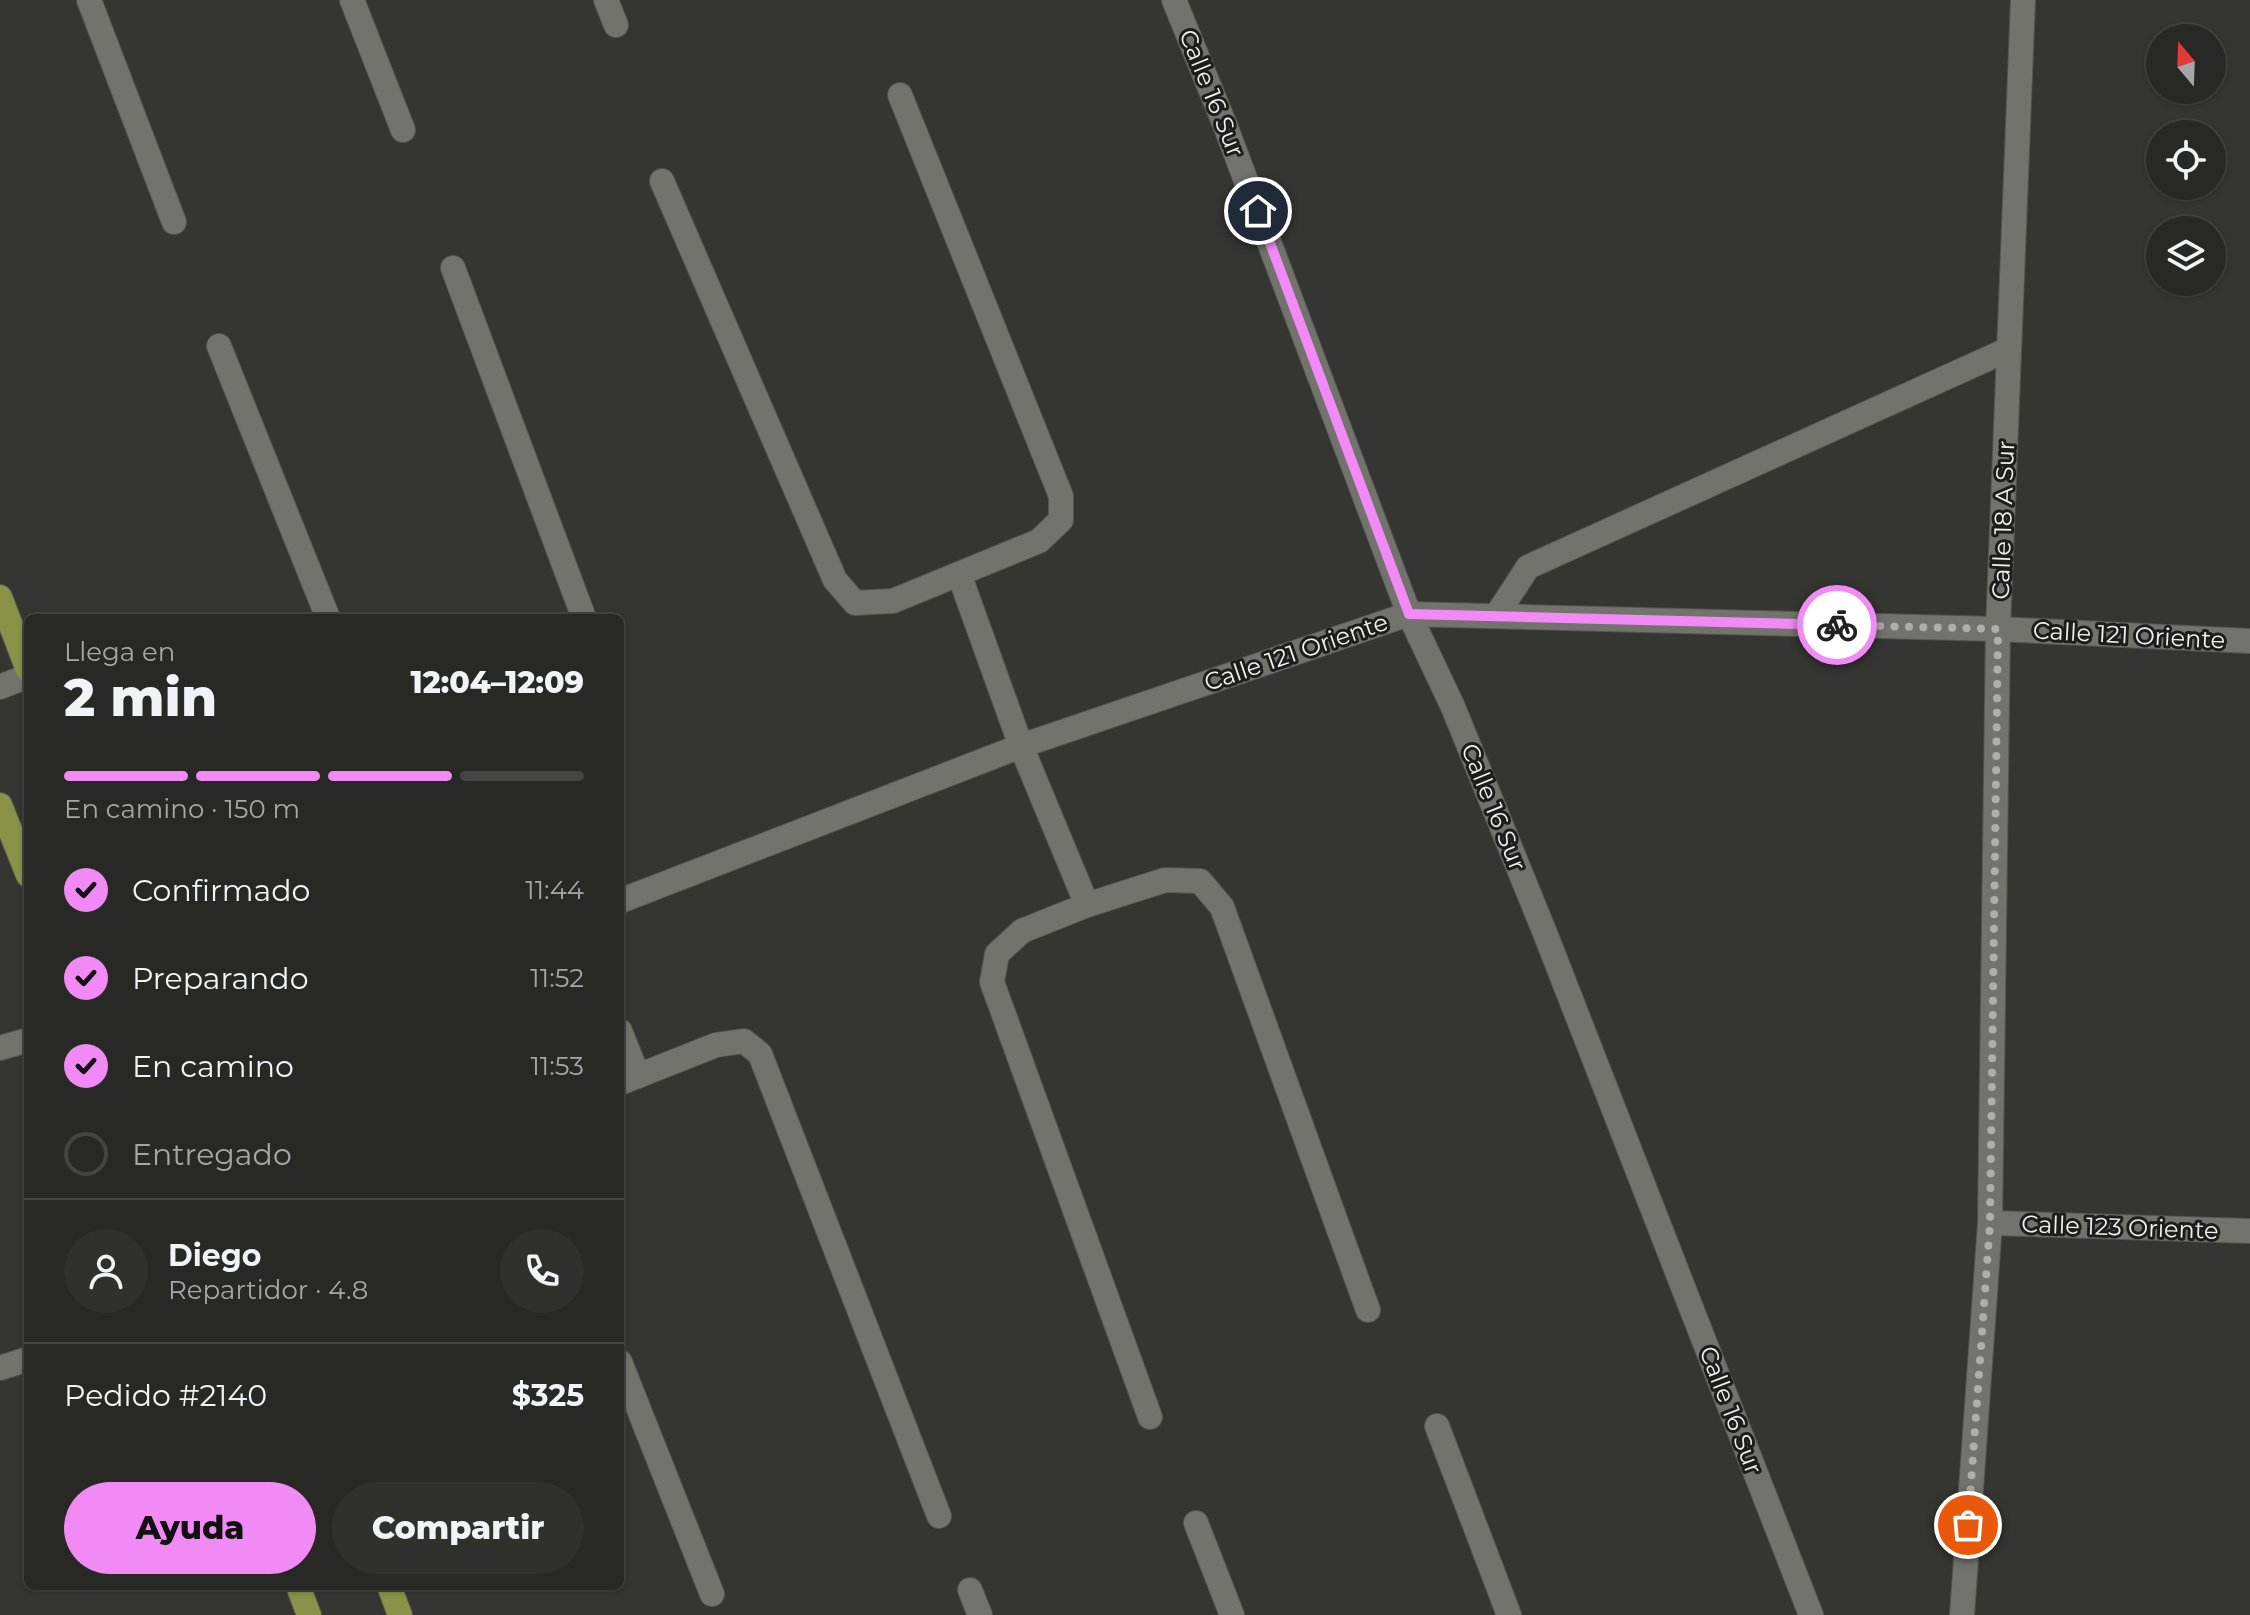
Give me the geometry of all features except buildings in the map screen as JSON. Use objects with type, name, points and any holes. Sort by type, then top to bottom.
[{"type":"main road","points":[[0,597],[24,662]]},
{"type":"main road","points":[[0,805],[6,837],[24,868]]},
{"type":"main road","points":[[300,1590],[309,1615]]},
{"type":"main road","points":[[391,1590],[400,1615]]},
{"type":"street","points":[[89,0],[174,222]]},
{"type":"street","points":[[352,0],[403,130]]},
{"type":"street","points":[[606,0],[616,25]]},
{"type":"street","name":"Calle 16 Sur","points":[[1174,0],[1225,125],[1409,614],[1453,707],[1545,933],[1811,1615]]},
{"type":"street","name":"Calle 18 A Sur","points":[[1962,1615],[1990,1223],[1998,629],[2023,0]]},
{"type":"street","points":[[662,181],[835,580],[855,603],[893,601],[1039,541],[1061,520],[1061,496],[900,95]]},
{"type":"street","points":[[453,268],[583,614]]},
{"type":"street","points":[[219,346],[326,614]]},
{"type":"street","points":[[1496,616],[1528,567],[2009,349]]},
{"type":"street","points":[[959,574],[1021,746],[1087,905]]},
{"type":"street","name":"Calle 121 Oriente","points":[[624,899],[1021,746],[1409,614],[1998,629],[2250,641]]},
{"type":"street","points":[[0,687],[24,675]]},
{"type":"street","points":[[1150,1417],[992,982],[997,954],[1022,931],[1087,905],[1165,880],[1200,881],[1222,907],[1368,1310]]},
{"type":"street","points":[[0,1048],[24,1041]]},
{"type":"street","points":[[624,1053],[629,1080],[716,1045],[744,1041],[760,1054],[939,1516]]},
{"type":"street","name":"Calle 123 Oriente","points":[[1990,1223],[2250,1231]]},
{"type":"street","points":[[0,1368],[24,1360]]},
{"type":"street","points":[[624,1372],[712,1594]]},
{"type":"street","points":[[1437,1426],[1509,1615]]},
{"type":"street","points":[[1196,1523],[1232,1615]]},
{"type":"street","points":[[970,1590],[980,1615]]},
{"type":"way so far","points":[[1837,625],[1998,629],[1990,1223],[1968,1525]]},
{"type":"route","points":[[1258,211],[1409,614],[1837,625]]}]
